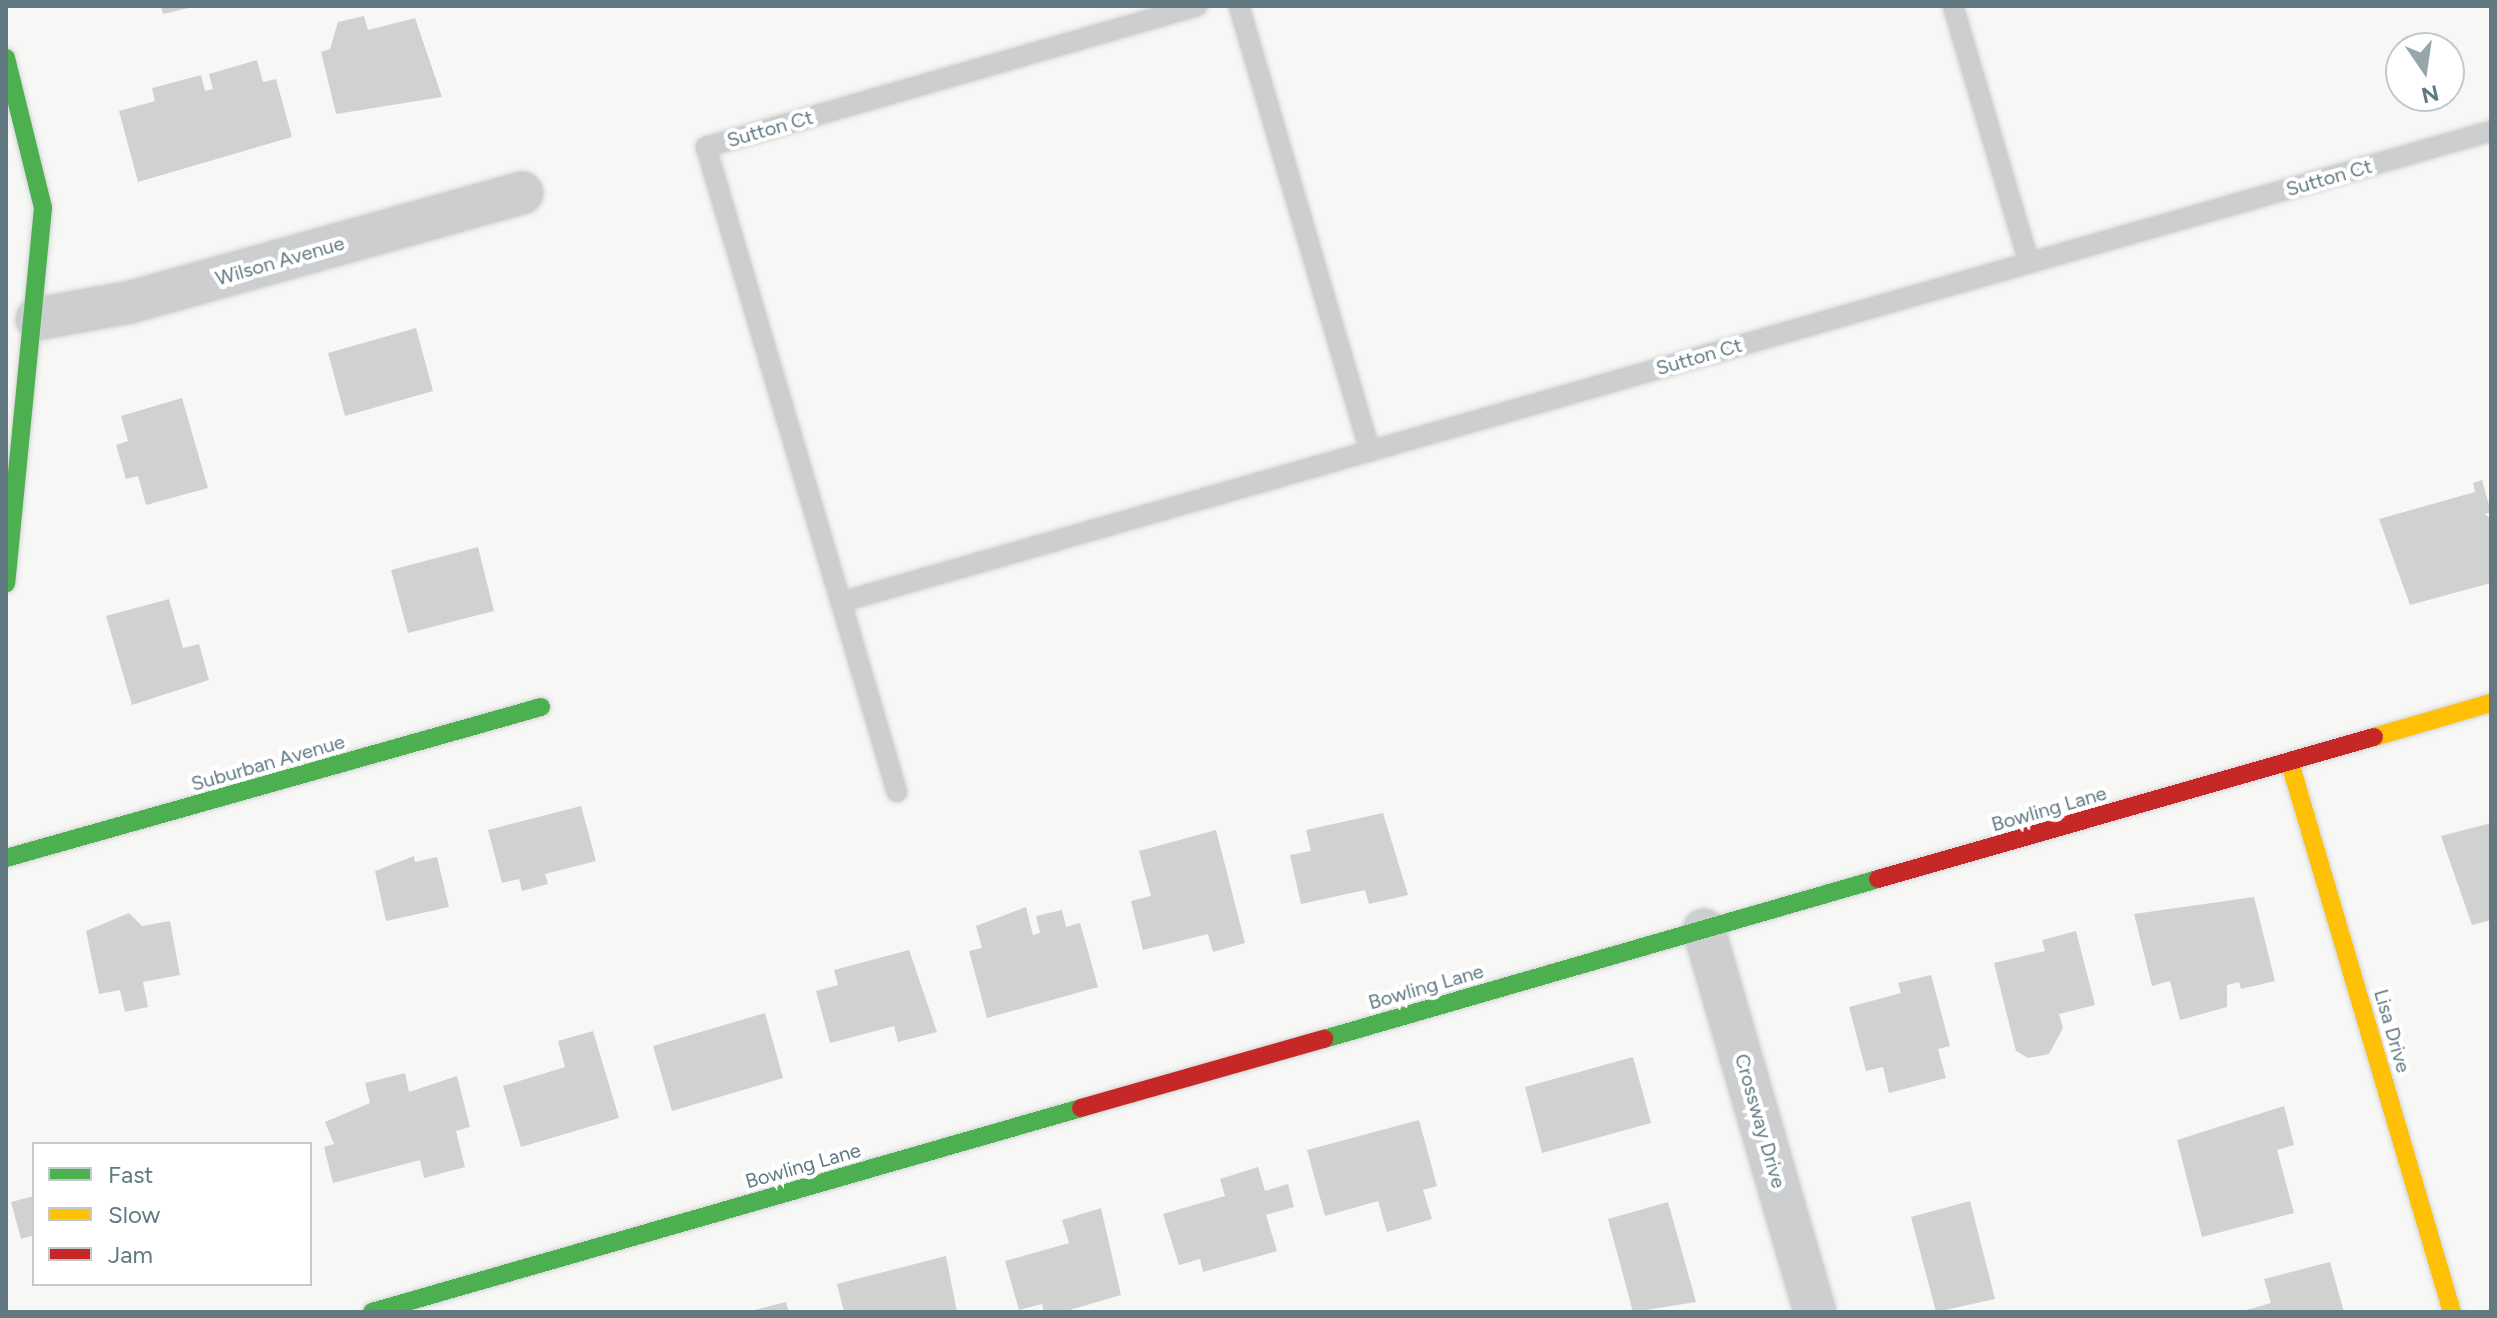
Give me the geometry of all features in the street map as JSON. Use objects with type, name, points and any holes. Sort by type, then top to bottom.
[{"type":"street","points":[[6,58],[43,208],[37,319],[6,583]]},
{"type":"street","name":"Wilson Avenue","points":[[37,319],[131,302],[522,193]]},
{"type":"street","name":"Bowling Lane","points":[[372,1312],[2491,703]]},
{"type":"street","name":"Suburban Avenue","points":[[6,858],[541,707]]},
{"type":"street","name":"Lisa Drive","points":[[2290,763],[2452,1312]]},
{"type":"street","name":"Crossway Drive","points":[[1704,930],[1815,1312]]},
{"type":"lane","name":"Sutton Ct","points":[[897,792],[706,147],[1197,6]]},
{"type":"lane","points":[[1239,6],[1370,451]]},
{"type":"lane","points":[[1953,6],[2029,263]]},
{"type":"lane","name":"Sutton Ct","points":[[841,602],[2491,131]]},
{"type":"building","points":[[161,6],[193,6],[193,7],[163,14]]},
{"type":"building","points":[[364,16],[368,30],[415,18],[442,97],[336,114],[321,52],[330,49],[338,22]]},
{"type":"building","points":[[257,60],[263,82],[276,79],[292,137],[138,182],[119,111],[155,101],[152,88],[201,75],[205,91],[213,89],[209,74]]},
{"type":"building","points":[[416,328],[433,391],[345,416],[328,353]]},
{"type":"building","points":[[182,398],[208,488],[146,505],[138,476],[126,479],[116,445],[128,441],[121,416]]},
{"type":"building","points":[[2482,480],[2491,512],[2485,514],[2491,519],[2491,583],[2410,605],[2379,519],[2475,492],[2473,483]]},
{"type":"building","points":[[478,547],[494,611],[408,633],[391,570]]},
{"type":"building","points":[[169,599],[183,648],[199,644],[209,680],[132,705],[106,616]]},
{"type":"building","points":[[581,806],[596,861],[545,874],[548,884],[522,891],[519,879],[502,883],[488,830]]},
{"type":"building","points":[[1383,813],[1408,895],[1369,904],[1365,890],[1301,904],[1290,855],[1311,851],[1306,830]]},
{"type":"building","points":[[2491,823],[2491,920],[2472,925],[2441,836]]},
{"type":"building","points":[[1216,830],[1245,943],[1213,952],[1208,934],[1143,950],[1131,901],[1151,896],[1139,851]]},
{"type":"building","points":[[414,856],[415,862],[437,857],[449,907],[386,921],[375,871]]},
{"type":"building","points":[[2254,897],[2275,981],[2241,989],[2239,982],[2227,985],[2227,1007],[2180,1020],[2170,981],[2152,986],[2134,914]]},
{"type":"building","points":[[1026,907],[1033,935],[1040,933],[1036,916],[1062,910],[1066,927],[1080,923],[1098,987],[987,1018],[969,951],[982,948],[976,926]]},
{"type":"building","points":[[129,913],[142,926],[170,921],[180,975],[143,982],[148,1007],[125,1012],[120,990],[99,994],[86,931]]},
{"type":"building","points":[[2076,931],[2095,1005],[2059,1014],[2063,1028],[2049,1054],[2028,1058],[2016,1051],[1994,963],[2045,951],[2042,940]]},
{"type":"building","points":[[909,950],[937,1032],[898,1042],[894,1026],[830,1043],[816,991],[838,985],[834,970]]},
{"type":"building","points":[[1931,975],[1950,1046],[1938,1049],[1946,1078],[1889,1093],[1883,1067],[1866,1071],[1849,1007],[1901,993],[1898,983]]},
{"type":"building","points":[[765,1013],[783,1078],[672,1111],[653,1046]]},
{"type":"building","points":[[593,1031],[619,1118],[521,1147],[503,1086],[565,1067],[558,1041]]},
{"type":"building","points":[[1633,1057],[1651,1123],[1542,1153],[1525,1087]]},
{"type":"building","points":[[405,1073],[409,1092],[457,1076],[470,1127],[456,1131],[465,1167],[424,1178],[420,1160],[333,1183],[324,1147],[334,1144],[325,1122],[370,1103],[365,1083]]},
{"type":"building","points":[[2284,1106],[2294,1145],[2277,1150],[2294,1213],[2202,1237],[2177,1140]]},
{"type":"building","points":[[1419,1120],[1437,1186],[1423,1190],[1432,1219],[1387,1232],[1378,1201],[1325,1216],[1307,1150]]},
{"type":"building","points":[[1258,1167],[1265,1191],[1288,1184],[1294,1207],[1266,1215],[1277,1251],[1203,1272],[1200,1259],[1179,1265],[1163,1214],[1225,1196],[1220,1179]]},
{"type":"building","points":[[32,1197],[32,1236],[21,1239],[11,1202]]},
{"type":"building","points":[[1970,1201],[1995,1299],[1936,1312],[1911,1217]]},
{"type":"building","points":[[1668,1202],[1696,1302],[1633,1312],[1608,1219]]},
{"type":"building","points":[[1101,1208],[1121,1295],[1063,1312],[1044,1312],[1042,1304],[1019,1310],[1005,1261],[1069,1243],[1062,1220]]},
{"type":"building","points":[[946,1256],[957,1312],[844,1312],[837,1284]]},
{"type":"building","points":[[2330,1262],[2344,1312],[2239,1312],[2271,1303],[2264,1279]]},
{"type":"building","points":[[786,1302],[789,1312],[750,1312],[750,1311]]},
{"type":"traffic: fast","points":[[6,58],[43,208],[6,583]]},
{"type":"traffic: fast","points":[[6,858],[541,707]]},
{"type":"traffic: fast","points":[[1324,1039],[1878,879]]},
{"type":"traffic: fast","points":[[372,1312],[1081,1108]]},
{"type":"traffic: slow","points":[[2374,737],[2491,703]]},
{"type":"traffic: slow","points":[[2290,763],[2452,1312]]},
{"type":"traffic: jam","points":[[1878,879],[2374,737]]},
{"type":"traffic: jam","points":[[1081,1108],[1324,1039]]}]
